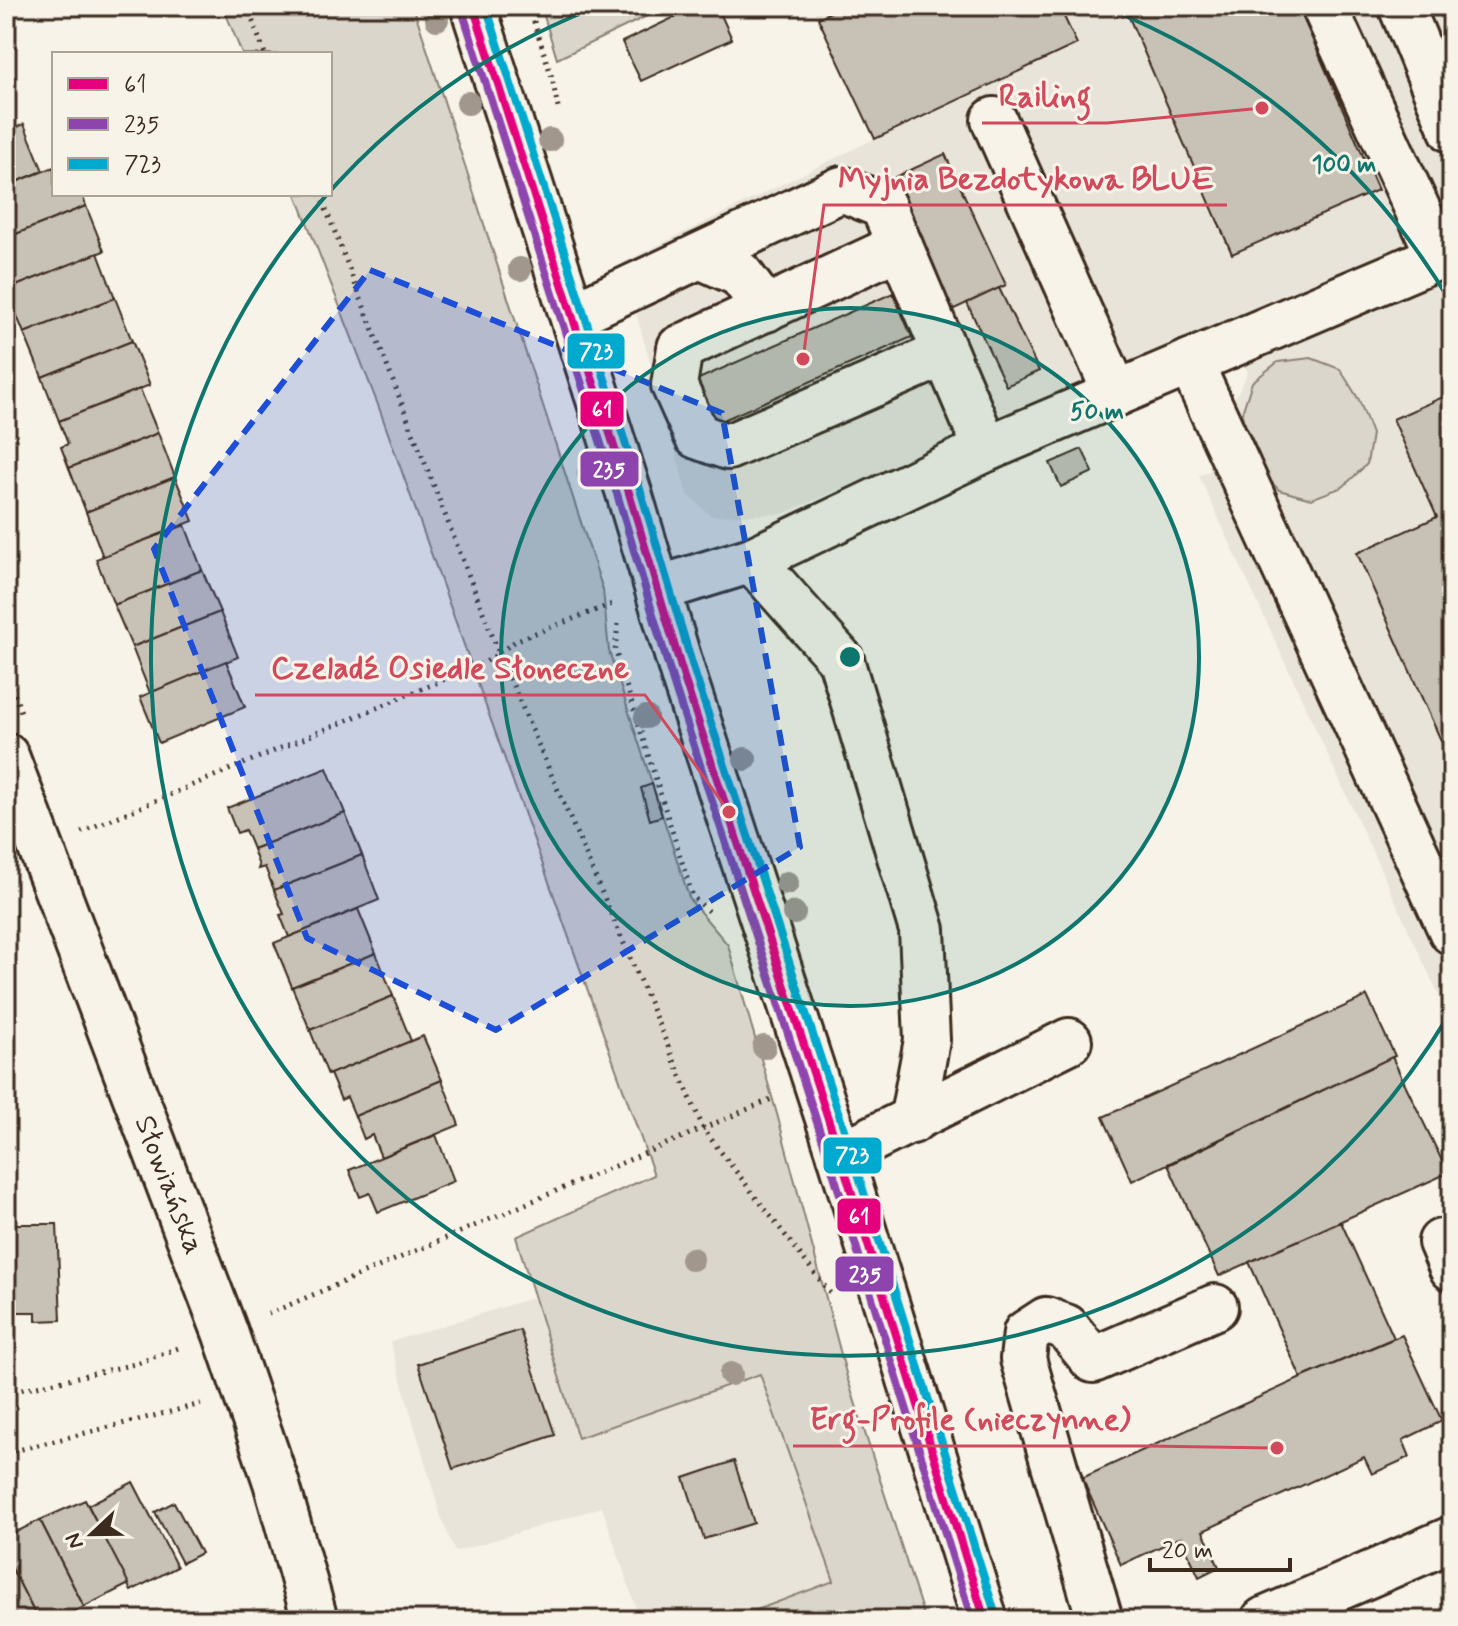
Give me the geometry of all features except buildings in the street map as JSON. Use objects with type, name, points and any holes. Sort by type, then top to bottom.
[{"type":"street","points":[[473,6],[985,1620]]},
{"type":"street","points":[[658,589],[752,560],[986,449],[1446,254],[1324,6]]},
{"type":"street","points":[[1401,6],[1452,130]]},
{"type":"street","points":[[994,120],[1116,394]]},
{"type":"street","points":[[573,315],[842,189],[883,206],[986,449]]},
{"type":"street","points":[[900,246],[680,348],[674,385],[697,436],[728,447],[945,353]]},
{"type":"street","points":[[700,256],[740,274],[766,309]]},
{"type":"street","points":[[1190,362],[1452,932]]},
{"type":"street","points":[[752,560],[841,660],[922,930],[927,1040],[912,1121]]},
{"type":"street","name":"Słowiańska","points":[[7,762],[225,1332],[276,1482],[315,1620]]},
{"type":"street","points":[[840,1155],[1069,1041]]},
{"type":"street","points":[[1100,1620],[1023,1359],[1026,1333],[1046,1320],[1066,1327],[1093,1360],[1215,1307]]},
{"type":"street","points":[[1264,1620],[1452,1539]]},
{"type":"path","points":[[247,6],[264,52]]},
{"type":"path","points":[[321,196],[499,653],[704,1130],[836,1301]]},
{"type":"path","points":[[42,848],[486,662],[517,640],[658,589]]},
{"type":"path","points":[[629,695],[638,704]]},
{"type":"path","points":[[684,867],[687,857]]},
{"type":"path","points":[[225,1332],[704,1130],[782,1094]]},
{"type":"path","points":[[6,1393],[135,1364],[182,1347]]},
{"type":"highlighted area","points":[[370,270],[722,413],[800,847],[496,1030],[307,938],[154,549]]},
{"type":"shaded area","points":[[223,6],[413,6],[603,590],[609,651],[690,900],[728,945],[847,1377],[925,1620],[730,1620],[834,1581],[760,1374],[578,1438],[516,1237],[654,1175],[378,405],[297,196],[332,196],[332,52],[241,52]]},
{"type":"shaded area","points":[[541,6],[668,6],[557,59]]},
{"type":"shaded area","points":[[812,6],[1452,6],[1452,1024],[1199,476],[1242,455],[1231,406],[1248,372],[1222,329],[782,514],[711,516],[687,494],[622,263],[874,139]]},
{"type":"shaded area","points":[[1311,358],[1340,369],[1359,400],[1372,434],[1367,464],[1343,487],[1311,499],[1279,490],[1259,469],[1246,443],[1242,413],[1252,382],[1278,362]]},
{"type":"shaded area","points":[[535,1297],[579,1438],[760,1374],[834,1581],[730,1620],[640,1620],[602,1507],[455,1552],[441,1517],[390,1342]]},
{"type":"transit line","name":"61","points":[[473,6],[985,1620]]},
{"type":"transit line","name":"723","points":[[486,6],[640,489],[696,677],[851,1151],[996,1616]]},
{"type":"transit line","name":"235","points":[[462,10],[618,497],[674,685],[829,1159],[972,1620]]},
{"type":"place","name":"Railing","points":[[1262,108]]},
{"type":"place","name":"Myjnia Bezdotykowa BLUE","points":[[803,359]]},
{"type":"place","name":"Czeladź Osiedle Słoneczne","points":[[729,812]]},
{"type":"place","name":"Erg-Profile (nieczynne)","points":[[1277,1448]]}]
